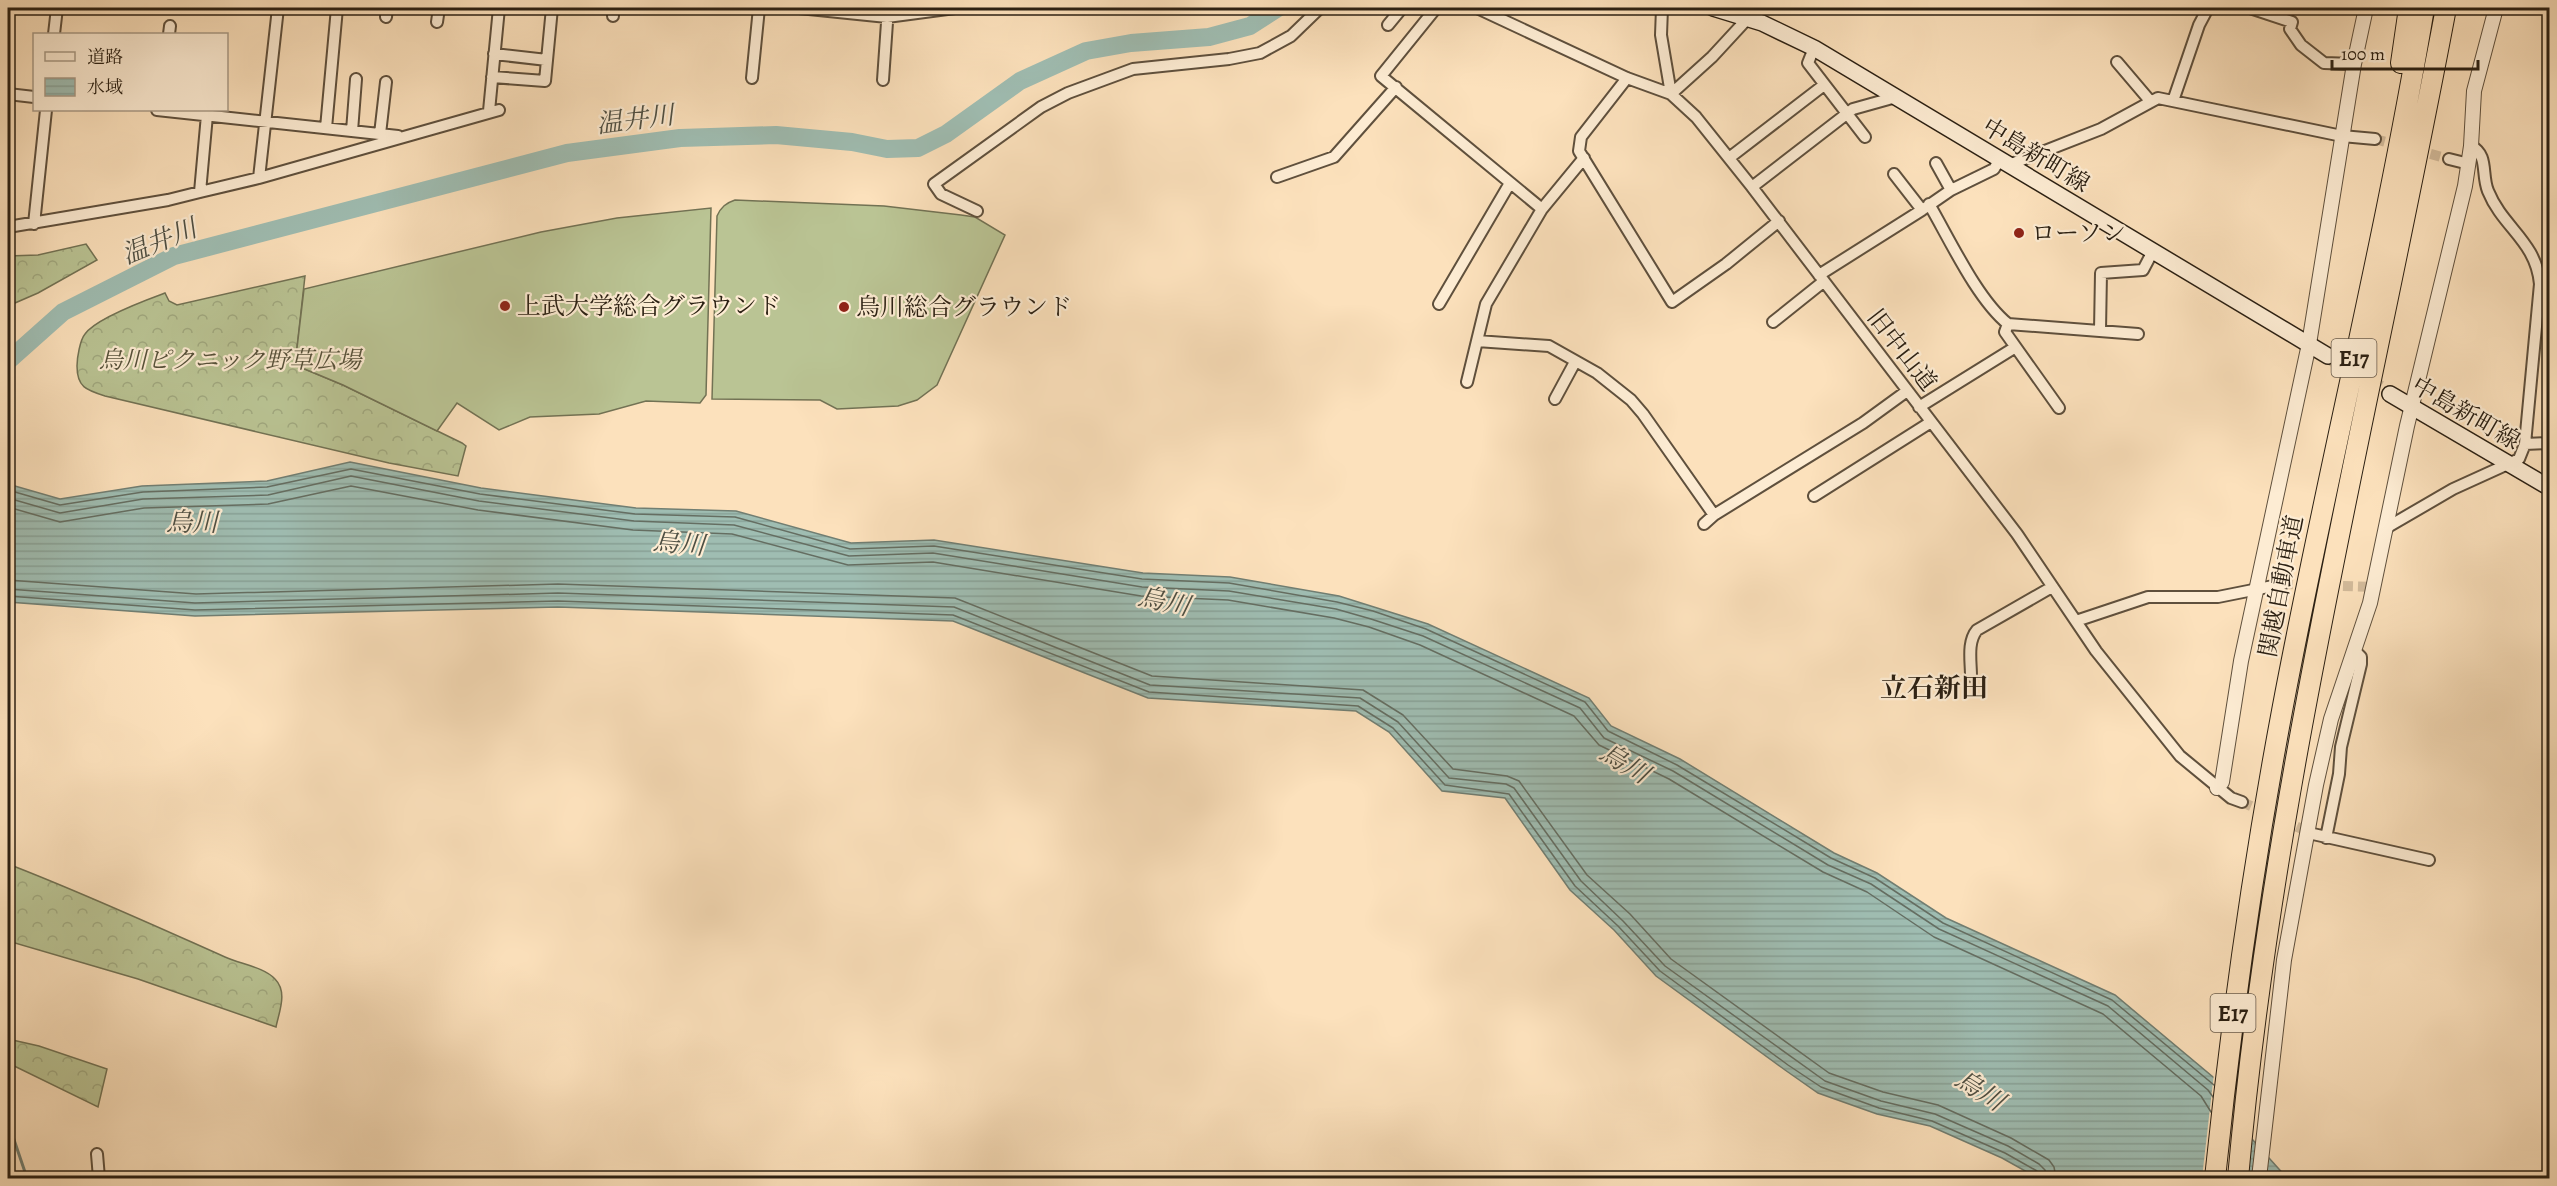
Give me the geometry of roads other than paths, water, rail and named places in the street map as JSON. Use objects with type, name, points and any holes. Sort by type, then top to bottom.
[{"type":"highway","points":[[2282,709],[2309,535],[2371,227],[2409,8]]},
{"type":"highway","name":"関越自動車道","points":[[2215,1179],[2232,1026],[2257,848],[2282,709],[2424,8]]},
{"type":"highway","name":"関越自動車道","points":[[2238,1179],[2255,1020],[2279,854],[2336,553],[2411,192],[2446,8]]},
{"type":"main road","name":"中島新町線","points":[[1713,8],[1748,18],[1814,48],[2328,356]]},
{"type":"main road","name":"中島新町線","points":[[2390,394],[2550,488]]},
{"type":"street","points":[[54,33],[57,8]]},
{"type":"street","points":[[259,178],[278,8]]},
{"type":"street","points":[[326,128],[337,8]]},
{"type":"street","points":[[437,22],[439,8]]},
{"type":"street","points":[[8,227],[200,192],[259,178],[494,110],[492,77],[499,8]]},
{"type":"street","points":[[492,77],[545,81],[552,8]]},
{"type":"street","points":[[752,78],[759,8]]},
{"type":"street","points":[[799,8],[888,12],[955,8]]},
{"type":"street","points":[[977,211],[941,194],[934,184],[1041,107],[1068,93],[1133,69],[1229,59],[1260,53],[1291,36],[1320,8]]},
{"type":"street","points":[[1388,26],[1402,8]]},
{"type":"street","points":[[1436,8],[1381,76],[1542,209]]},
{"type":"street","name":"旧中山道","points":[[1477,8],[1627,78],[1671,94],[1696,117],[1779,221],[2017,534],[2096,651],[2180,756],[2217,788],[2236,800]]},
{"type":"street","points":[[1662,8],[1661,35],[1671,94]]},
{"type":"street","points":[[2173,101],[2199,25],[2208,8]]},
{"type":"street","points":[[2250,8],[2292,22],[2289,29],[2301,45],[2324,63],[2354,64]]},
{"type":"street","points":[[2217,788],[2222,782],[2241,661],[2309,344],[2354,64],[2366,8]]},
{"type":"street","points":[[2259,1179],[2274,1030],[2302,860],[2331,719],[2370,603],[2412,407],[2469,164],[2474,91],[2496,8]]},
{"type":"street","points":[[883,80],[888,12]]},
{"type":"street","points":[[1671,94],[1712,57],[1748,18]]},
{"type":"street","points":[[1814,48],[1808,63],[1865,137]]},
{"type":"street","points":[[494,54],[547,60]]},
{"type":"street","points":[[2117,62],[2151,102]]},
{"type":"street","points":[[1627,78],[1581,137],[1578,151],[1672,302],[1726,264],[1779,221]]},
{"type":"street","points":[[352,131],[356,79]]},
{"type":"street","points":[[380,134],[386,82]]},
{"type":"street","points":[[1729,158],[1824,85]]},
{"type":"street","points":[[1276,177],[1334,157],[1396,87]]},
{"type":"street","points":[[8,94],[33,97]]},
{"type":"street","points":[[1752,187],[1853,109],[1896,97]]},
{"type":"street","points":[[1773,322],[1821,278],[1951,190],[2005,162],[2101,129],[2158,98],[2342,136],[2375,140]]},
{"type":"street","points":[[34,224],[46,111]]},
{"type":"street","points":[[172,111],[404,136]]},
{"type":"street","points":[[200,192],[207,115]]},
{"type":"street","points":[[2386,528],[2453,489],[2519,459],[2525,444],[2545,283],[2533,254],[2498,210],[2488,191],[2482,156],[2479,150],[2471,146]]},
{"type":"street","points":[[1467,382],[1486,304],[1542,209],[1584,158]]},
{"type":"street","points":[[2449,159],[2469,164]]},
{"type":"street","points":[[1936,163],[1951,190]]},
{"type":"street","points":[[1894,174],[1926,207],[1997,315],[2008,324],[2032,328],[2138,333]]},
{"type":"street","points":[[1439,304],[1510,183]]},
{"type":"street","points":[[2100,330],[2101,273],[2143,270],[2153,251]]},
{"type":"street","points":[[2008,324],[2004,332],[2059,408]]},
{"type":"street","points":[[1477,341],[1550,346],[1597,373],[1631,400],[1714,514]]},
{"type":"street","points":[[1920,407],[2014,348]]},
{"type":"street","points":[[1555,399],[1575,362]]},
{"type":"street","points":[[1704,524],[1714,514],[1863,423],[1907,391]]},
{"type":"street","points":[[1814,496],[1931,422]]},
{"type":"street","points":[[2525,444],[2550,443]]},
{"type":"street","points":[[2076,621],[2148,597],[2218,597],[2283,584]]},
{"type":"street","points":[[1971,676],[1972,636],[1977,630],[2052,587]]},
{"type":"street","points":[[2326,838],[2339,774],[2341,747],[2361,664],[2361,657],[2355,651]]},
{"type":"street","points":[[2313,834],[2429,860]]},
{"type":"street","points":[[97,1154],[99,1179]]},
{"type":"water","name":"烏川","points":[[350,462],[481,488],[636,508],[736,511],[851,543],[934,540],[1143,573],[1230,577],[1339,596],[1428,624],[1589,698],[1611,726],[1680,759],[1834,853],[1877,873],[1946,918],[2115,995],[2219,1082],[2252,1139],[2287,1178],[2038,1178],[2002,1158],[1930,1126],[1877,1114],[1818,1093],[1656,976],[1614,930],[1570,890],[1505,798],[1442,791],[1389,732],[1356,711],[1148,698],[953,621],[558,607],[195,616],[8,602],[8,484],[60,499],[142,486],[267,481]]},
{"type":"waterway","name":"温井川","points":[[8,361],[63,312],[174,256],[567,153],[680,138],[776,135],[852,142],[887,149],[918,148],[946,134],[1020,81],[1086,51],[1131,43],[1209,37],[1250,26],[1278,8]]},
{"type":"waterway","points":[[8,1122],[27,1178]]},
{"type":"tunnel","points":[[2375,139],[2401,146]]},
{"type":"tunnel","points":[[2416,150],[2449,159]]},
{"type":"tunnel","points":[[2328,356],[2390,394]]},
{"type":"tunnel","points":[[2283,584],[2373,587]]},
{"type":"tunnel","points":[[2242,802],[2313,834]]},
{"type":"place","name":"ローソン","points":[[2019,233]]},
{"type":"place","name":"上武大学総合グラウンド","points":[[505,306]]},
{"type":"place","name":"烏川総合グラウンド","points":[[844,307]]},
{"type":"district","name":"立石新田","points":[[1934,688]]},
{"type":"park label","name":"烏川ピクニック野草広場","points":[[230,360]]}]
